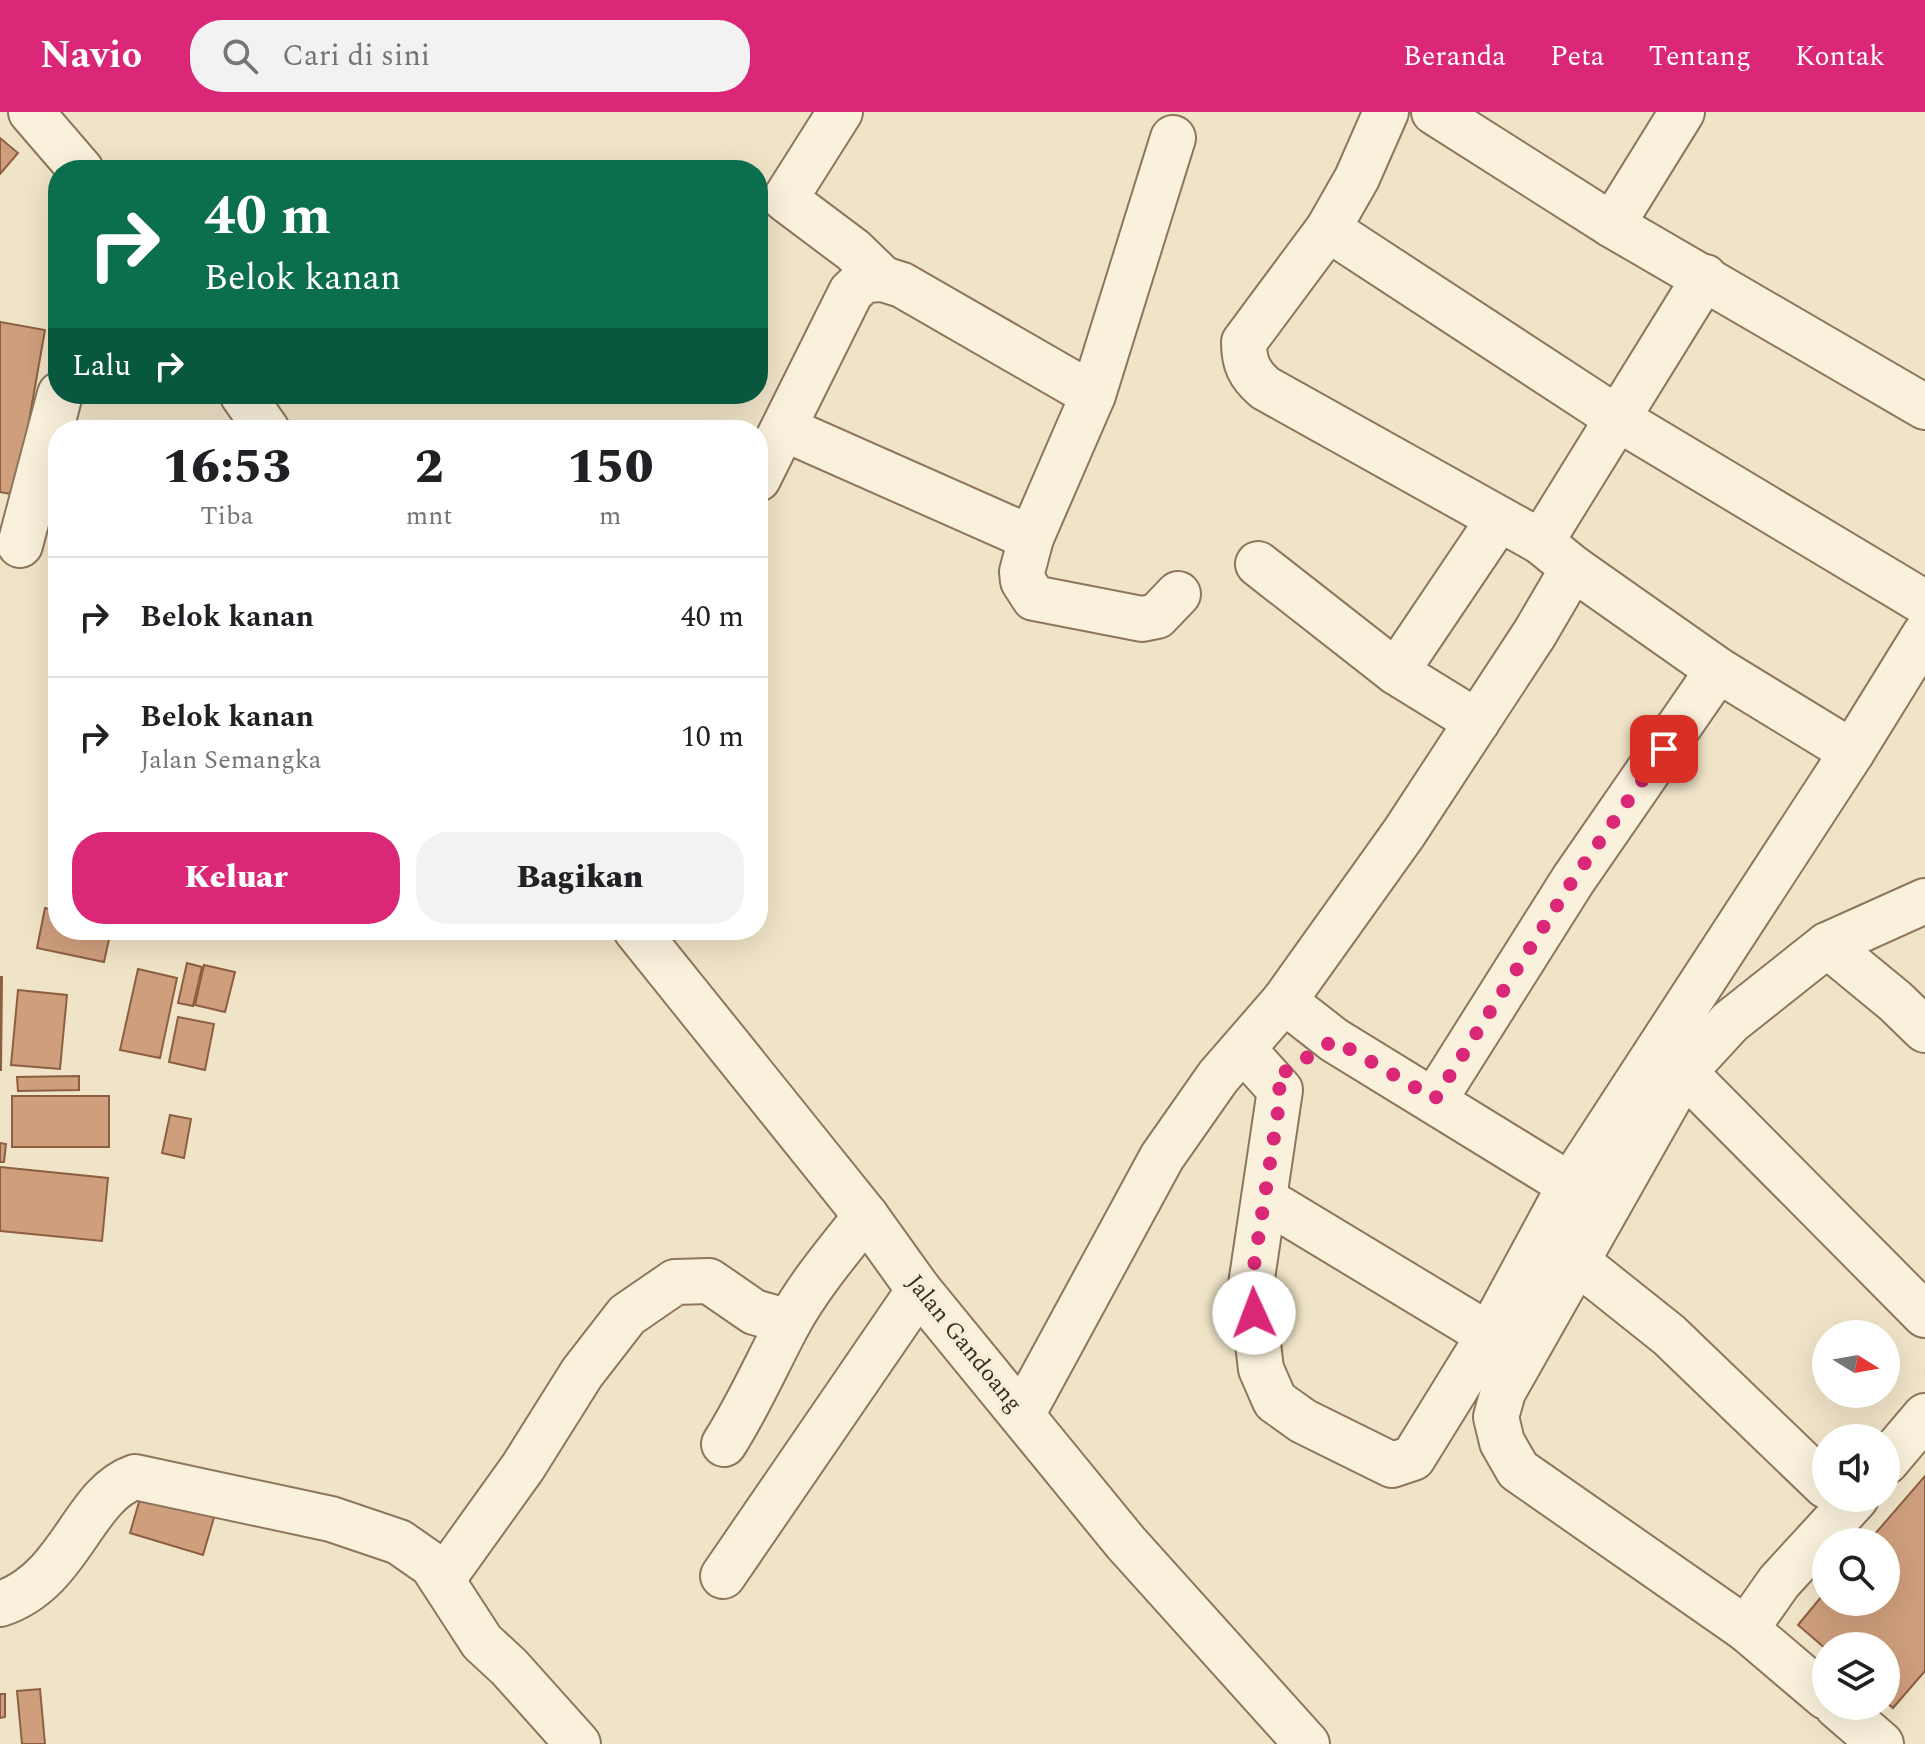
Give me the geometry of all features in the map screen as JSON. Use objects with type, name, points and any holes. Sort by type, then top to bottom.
[{"type":"street","points":[[31,112],[72,160]]},
{"type":"street","points":[[840,112],[785,200],[853,250],[883,279]]},
{"type":"street","points":[[1386,112],[1357,178],[1328,229],[1244,342],[1244,360],[1252,376],[1265,388],[1499,519],[1557,555],[1718,670],[1852,752]]},
{"type":"street","points":[[1434,112],[1612,225],[1925,407]]},
{"type":"street","points":[[1612,225],[1682,112]]},
{"type":"street","points":[[1173,138],[1093,395],[1031,538],[1022,572],[1023,581],[1034,598],[1142,619],[1157,616],[1178,594]]},
{"type":"street","points":[[1328,229],[1620,420],[1925,603]]},
{"type":"street","points":[[1023,1413],[1162,1157],[1218,1077],[1284,1001],[1404,833],[1477,722],[1620,420],[1705,277]]},
{"type":"street","points":[[768,460],[851,292],[864,280],[883,279],[902,285],[1093,395]]},
{"type":"street","points":[[785,429],[1031,538]]},
{"type":"street","points":[[20,545],[48,439]]},
{"type":"street","points":[[1396,672],[1499,519]]},
{"type":"street","points":[[1258,564],[1396,672],[1427,694],[1477,722]]},
{"type":"street","points":[[1243,1049],[1274,1079],[1280,1090],[1251,1285],[1261,1369],[1275,1401],[1303,1421],[1392,1465],[1403,1463],[1413,1458],[1489,1335],[1570,1185],[1852,752],[1925,634]]},
{"type":"street","points":[[1435,1099],[1573,880],[1718,670]]},
{"type":"street","points":[[1812,1685],[1746,1629],[1518,1470],[1502,1442],[1496,1417],[1503,1392],[1684,1072],[1730,1022],[1827,945],[1925,901]]},
{"type":"street","name":"Jalan Gandoang","points":[[644,940],[866,1216],[919,1290],[1023,1413],[1126,1543],[1307,1744]]},
{"type":"street","points":[[1827,945],[1925,1030]]},
{"type":"street","points":[[1284,1001],[1334,1040],[1435,1099],[1570,1185]]},
{"type":"street","points":[[1274,1079],[1334,1040]]},
{"type":"street","points":[[1684,1072],[1925,1315]]},
{"type":"street","points":[[1264,1199],[1489,1335]]},
{"type":"street","points":[[724,1444],[769,1366],[789,1322],[826,1266],[866,1216]]},
{"type":"street","points":[[1575,1260],[1669,1335],[1812,1469]]},
{"type":"street","points":[[442,1580],[523,1467],[582,1373],[627,1315],[675,1282],[709,1281],[754,1312],[789,1322]]},
{"type":"street","points":[[723,1576],[919,1290]]},
{"type":"street","points":[[1900,1445],[1925,1416]]},
{"type":"street","points":[[0,1604],[36,1585],[68,1552],[94,1512],[119,1482],[135,1477],[345,1523],[399,1542],[432,1565],[482,1642],[578,1744]]},
{"type":"street","points":[[1746,1629],[1831,1512]]},
{"type":"street","points":[[1853,1720],[1881,1744]]},
{"type":"building","points":[[0,138],[18,153],[0,174]]},
{"type":"building","points":[[0,322],[45,330],[16,495],[0,492]]},
{"type":"building","points":[[45,908],[48,909],[48,940],[109,940],[104,962],[37,948]]},
{"type":"building","points":[[187,963],[202,967],[193,1006],[178,1003]]},
{"type":"building","points":[[204,965],[235,972],[225,1012],[195,1005]]},
{"type":"building","points":[[138,969],[177,978],[160,1058],[120,1050]]},
{"type":"building","points":[[2,977],[1,1070],[0,1070]]},
{"type":"building","points":[[18,990],[67,995],[60,1069],[11,1065]]},
{"type":"building","points":[[178,1017],[214,1024],[205,1070],[169,1062]]},
{"type":"building","points":[[79,1076],[79,1090],[18,1091],[17,1077]]},
{"type":"building","points":[[12,1096],[109,1096],[109,1147],[12,1147]]},
{"type":"building","points":[[170,1115],[191,1119],[184,1158],[162,1153]]},
{"type":"building","points":[[0,1143],[6,1144],[4,1162],[0,1162]]},
{"type":"building","points":[[0,1167],[108,1178],[102,1241],[0,1231]]},
{"type":"building","points":[[1925,1476],[1925,1671],[1900,1700],[1900,1632],[1812,1632],[1812,1637],[1798,1625],[1812,1608],[1812,1616],[1900,1616],[1900,1528],[1880,1528],[1894,1512],[1900,1512],[1900,1505]]},
{"type":"building","points":[[142,1492],[215,1514],[203,1555],[130,1533]]},
{"type":"building","points":[[40,1689],[45,1744],[22,1744],[17,1691]]},
{"type":"building","points":[[0,1694],[5,1694],[5,1717],[0,1718]]},
{"type":"route","points":[[1254,1313],[1251,1285],[1279,1105],[1280,1090],[1274,1079],[1334,1040],[1435,1099],[1573,880],[1664,749]]}]
